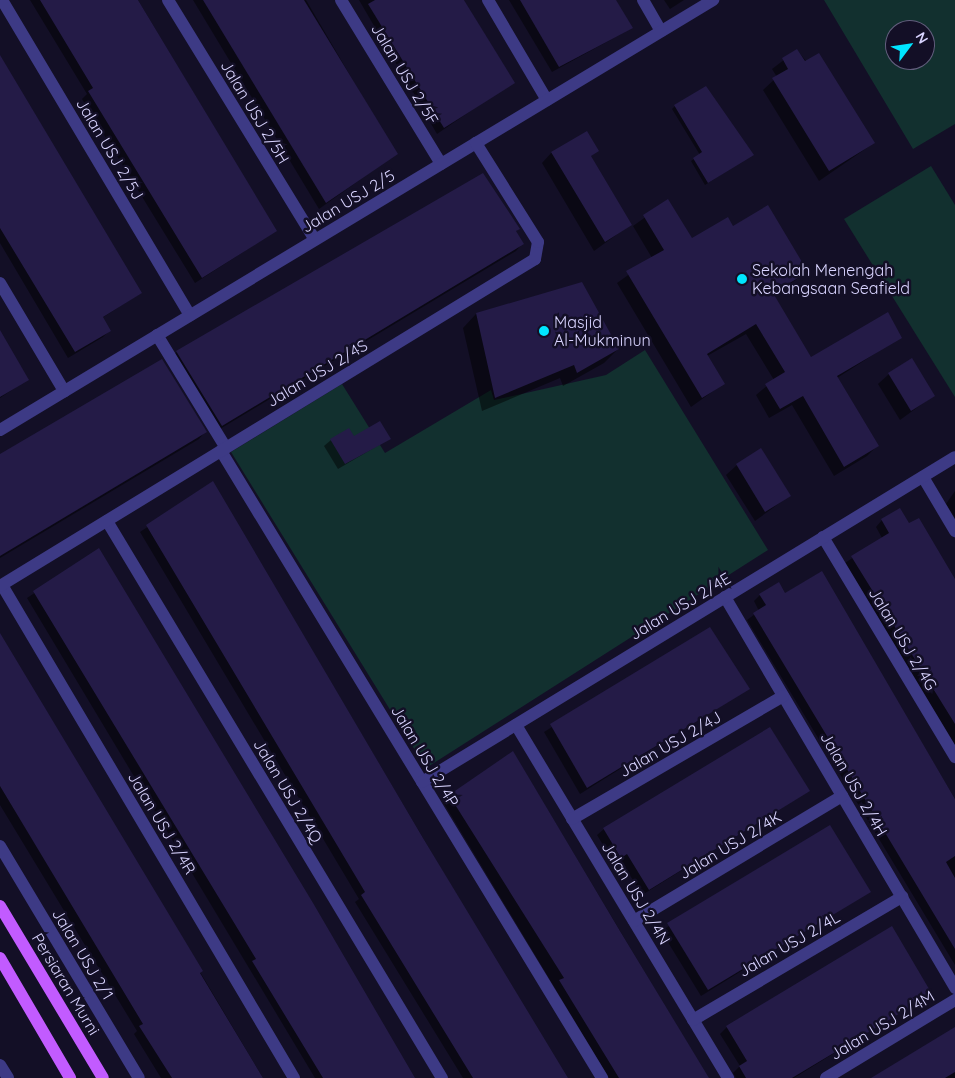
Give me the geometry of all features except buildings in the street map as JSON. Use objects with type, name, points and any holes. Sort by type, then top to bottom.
[{"type":"main road","name":"Persiaran Murni","points":[[0,906],[103,1078]]},
{"type":"main road","points":[[0,958],[70,1078]]},
{"type":"street","name":"Jalan USJ 2/5J","points":[[2,0],[190,315]]},
{"type":"street","name":"Jalan USJ 2/5H","points":[[168,0],[315,240]]},
{"type":"street","name":"Jalan USJ 2/5F","points":[[341,0],[441,164]]},
{"type":"street","points":[[488,0],[547,100]]},
{"type":"street","points":[[643,0],[661,31]]},
{"type":"street","name":"Jalan USJ 2/5","points":[[0,430],[713,0]]},
{"type":"street","name":"Jalan USJ 2/4S","points":[[1,586],[534,259],[538,242],[476,143]]},
{"type":"street","points":[[0,283],[64,392]]},
{"type":"street","name":"Jalan USJ 2/4P","points":[[157,335],[422,782],[602,1078]]},
{"type":"street","name":"Jalan USJ 2/4E","points":[[422,782],[955,457]]},
{"type":"street","points":[[923,477],[955,531]]},
{"type":"street","name":"Jalan USJ 2/4Q","points":[[107,521],[442,1078]]},
{"type":"street","name":"Jalan USJ 2/4G","points":[[823,538],[955,757]]},
{"type":"street","name":"Jalan USJ 2/4R","points":[[1,586],[294,1078]]},
{"type":"street","name":"Jalan USJ 2/4H","points":[[725,597],[955,988]]},
{"type":"street","name":"Jalan USJ 2/4J","points":[[572,819],[784,696]]},
{"type":"street","name":"Jalan USJ 2/4N","points":[[516,725],[728,1078]]},
{"type":"street","name":"Jalan USJ 2/4K","points":[[634,921],[842,796]]},
{"type":"street","name":"Jalan USJ 2/1","points":[[0,846],[139,1078]]},
{"type":"street","name":"Jalan USJ 2/4L","points":[[692,1020],[902,897]]},
{"type":"street","name":"Jalan USJ 2/4M","points":[[826,1078],[955,1000]]},
{"type":"street","points":[[0,1065],[8,1078]]},
{"type":"green space","points":[[824,0],[955,0],[955,124],[913,149]]},
{"type":"green space","points":[[931,166],[955,205],[955,397],[844,219]]},
{"type":"green space","points":[[645,350],[768,550],[426,768],[231,452],[342,384],[385,453],[491,390],[494,400],[606,375]]},
{"type":"place","name":"Sekolah Menengah Kebangsaan Seafield","points":[[742,279]]},
{"type":"place","name":"Masjid Al-Mukminun","points":[[544,331]]}]
